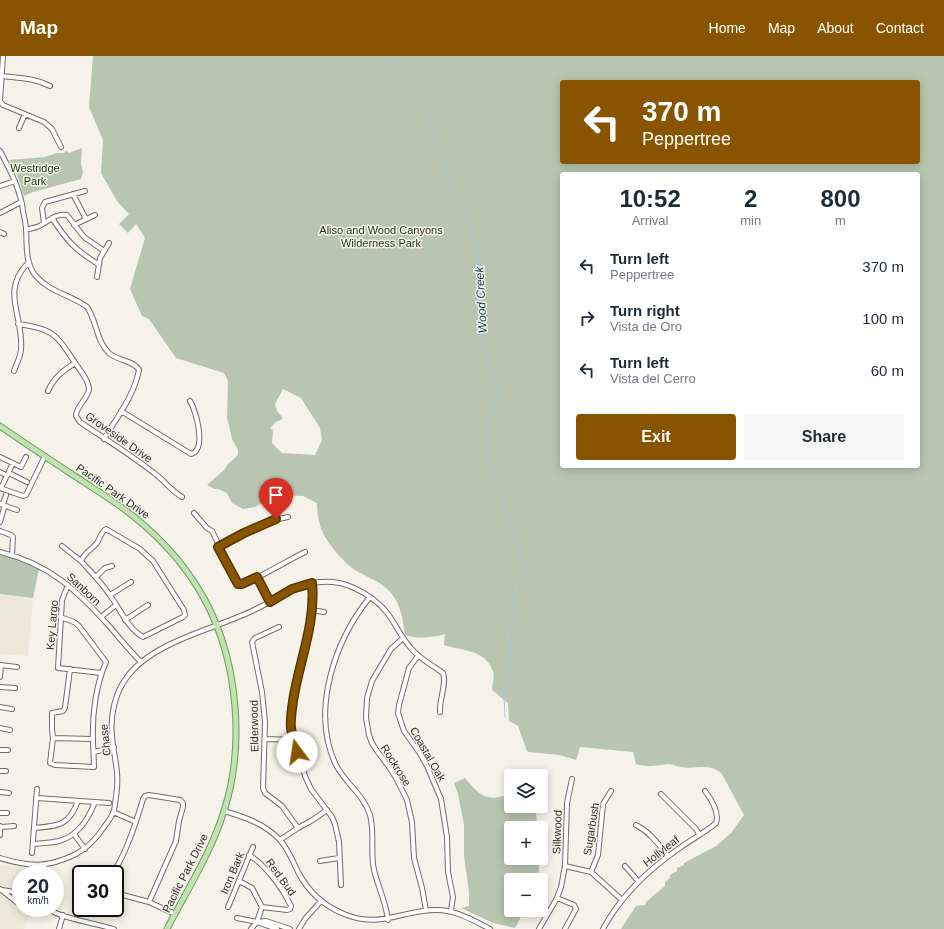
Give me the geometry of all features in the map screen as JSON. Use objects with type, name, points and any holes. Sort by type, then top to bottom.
[{"type":"main road","name":"Pacific Park Drive","points":[[0,426],[131,514],[154,535],[174,555],[187,572],[205,601],[217,626],[228,667],[236,712],[236,741],[230,786],[224,811],[205,859],[167,929]]},
{"type":"street","points":[[4,56],[0,101],[4,106],[44,122],[52,129],[61,147]]},
{"type":"street","points":[[2,76],[41,81],[50,86]]},
{"type":"street","points":[[19,128],[25,114]]},
{"type":"street","points":[[0,151],[15,181],[21,202],[26,230],[28,263],[35,274],[50,288],[81,302],[87,307],[101,342],[110,354],[118,359],[137,366],[139,370],[136,384],[130,398],[104,438]]},
{"type":"street","points":[[0,163],[6,161]]},
{"type":"street","points":[[0,186],[15,181]]},
{"type":"street","points":[[44,223],[42,208],[45,202],[85,191]]},
{"type":"street","points":[[73,194],[86,219]]},
{"type":"street","points":[[0,213],[21,202]]},
{"type":"street","points":[[26,230],[41,226],[52,218],[63,214],[68,215],[84,237],[104,251]]},
{"type":"street","points":[[74,225],[94,214]]},
{"type":"street","points":[[52,218],[66,239],[80,253],[98,264]]},
{"type":"street","points":[[97,277],[98,264],[109,243]]},
{"type":"street","points":[[14,371],[21,351],[12,293],[14,281],[20,271],[28,263]]},
{"type":"street","name":"Groveside Drive","points":[[18,324],[36,326],[52,333],[63,344],[87,381],[89,387],[88,392],[76,411],[76,416],[80,422],[156,474],[174,493],[182,497]]},
{"type":"street","points":[[48,391],[58,374],[75,363]]},
{"type":"street","points":[[121,411],[191,454],[197,451],[200,432],[193,405],[190,401]]},
{"type":"street","points":[[13,463],[4,473],[1,488],[23,496],[26,495],[45,456]]},
{"type":"street","points":[[0,457],[21,467]]},
{"type":"street","points":[[16,476],[26,457]]},
{"type":"street","points":[[4,473],[16,476],[27,482]]},
{"type":"street","points":[[0,522],[2,505],[6,495]]},
{"type":"street","points":[[2,505],[17,510]]},
{"type":"street","points":[[194,513],[207,528],[212,531],[218,547],[238,584],[242,584],[257,577],[304,552]]},
{"type":"street","points":[[218,547],[244,533],[276,519],[288,517]]},
{"type":"street","points":[[62,546],[81,560],[110,595],[125,620],[143,637],[184,617],[185,613],[176,596],[153,561],[140,549],[108,529],[103,531],[97,543],[84,555],[81,560]]},
{"type":"street","points":[[0,531],[13,537],[12,555]]},
{"type":"street","name":"Sanborn","points":[[0,552],[28,560],[46,570],[78,592],[141,662]]},
{"type":"street","points":[[96,577],[106,568],[112,566]]},
{"type":"street","points":[[257,577],[270,602]]},
{"type":"street","points":[[110,595],[131,582]]},
{"type":"street","name":"Chase","points":[[43,865],[65,859],[85,849],[101,832],[113,812],[118,785],[112,722],[116,698],[128,676],[141,662],[157,651],[248,613],[292,589],[312,583],[330,582],[345,585],[370,597],[388,614],[403,638],[418,656],[443,673],[445,677],[440,712]]},
{"type":"street","points":[[312,583],[311,621],[293,700],[291,728],[305,776],[311,789],[332,817],[338,833],[339,858],[342,876],[341,885]]},
{"type":"street","name":"Key Largo","points":[[68,585],[62,600],[58,668],[70,669]]},
{"type":"street","points":[[370,597],[353,621],[338,652],[326,701],[326,726],[337,767],[361,798],[370,815],[374,869],[384,899],[388,920]]},
{"type":"street","points":[[101,617],[116,605]]},
{"type":"street","points":[[125,620],[148,605]]},
{"type":"street","points":[[311,610],[324,612]]},
{"type":"street","points":[[60,617],[74,622],[79,626],[106,662],[101,673],[94,707],[92,740],[94,767],[55,765],[50,763],[53,738],[52,712],[63,711],[65,708],[70,669],[101,673]]},
{"type":"street","name":"Elderwood","points":[[279,627],[255,638],[252,642],[262,692],[265,740],[263,788],[265,793],[282,806],[298,828]]},
{"type":"street","name":"Rockrose","points":[[403,638],[391,649],[372,681],[367,698],[366,718],[372,743],[376,751],[390,767],[406,800],[412,822],[415,863],[426,910]]},
{"type":"street","name":"Coastal Oak","points":[[418,656],[410,668],[398,713],[404,731],[427,766],[441,799],[447,837],[448,872],[452,897],[451,912]]},
{"type":"street","points":[[0,677],[0,665],[17,666]]},
{"type":"street","points":[[0,686],[15,688]]},
{"type":"street","points":[[0,707],[12,709]]},
{"type":"street","points":[[0,728],[10,730]]},
{"type":"street","points":[[53,738],[92,740]]},
{"type":"street","points":[[265,740],[294,740]]},
{"type":"street","points":[[94,752],[114,747]]},
{"type":"street","points":[[0,750],[8,750]]},
{"type":"street","points":[[0,771],[6,771]]},
{"type":"street","name":"Silkwood","points":[[539,929],[557,898],[565,866],[567,802],[572,779]]},
{"type":"street","points":[[32,853],[38,789]]},
{"type":"street","name":"Sugarbush","points":[[590,872],[598,855],[603,804],[611,791]]},
{"type":"street","name":"Hollyleaf","points":[[603,929],[609,917],[638,881],[668,856],[714,825],[718,819],[712,799],[705,791]]},
{"type":"street","points":[[0,792],[9,793]]},
{"type":"street","points":[[661,794],[696,829],[699,834]]},
{"type":"street","points":[[117,865],[136,822],[145,796],[180,800],[183,803],[176,841],[150,902]]},
{"type":"street","points":[[37,798],[109,803]]},
{"type":"street","points":[[34,828],[53,827],[61,824],[73,814],[78,801]]},
{"type":"street","points":[[33,844],[59,841],[74,834],[88,818],[95,802]]},
{"type":"street","points":[[280,840],[327,810]]},
{"type":"street","points":[[224,811],[259,824],[280,840],[291,856],[303,880],[320,901],[330,908],[351,917],[370,920],[388,920],[426,910],[437,910],[468,917],[490,929]]},
{"type":"street","points":[[113,812],[136,822]]},
{"type":"street","points":[[0,813],[7,813]]},
{"type":"street","points":[[636,825],[643,828],[668,856]]},
{"type":"street","points":[[0,835],[0,826],[14,826]]},
{"type":"street","points":[[74,834],[85,849]]},
{"type":"street","name":"Iron Bark","points":[[228,907],[253,847]]},
{"type":"street","name":"Red Bud","points":[[249,855],[258,860],[267,868],[291,906],[290,909],[287,910],[262,906]]},
{"type":"street","name":"Chase","points":[[0,858],[19,864],[28,865]]},
{"type":"street","points":[[320,860],[339,858]]},
{"type":"street","points":[[565,866],[590,872],[622,900]]},
{"type":"street","points":[[625,866],[638,881]]},
{"type":"street","points":[[239,881],[252,888],[262,906],[257,922],[252,929]]},
{"type":"street","points":[[1,889],[12,891]]},
{"type":"street","points":[[1,889],[12,898]]},
{"type":"street","points":[[124,895],[150,902],[175,914]]},
{"type":"street","points":[[557,898],[576,907],[565,929]]},
{"type":"street","points":[[299,929],[320,901]]},
{"type":"street","points":[[64,916],[114,929]]},
{"type":"street","points":[[59,929],[63,917]]},
{"type":"street","points":[[237,918],[257,922],[277,929]]},
{"type":"street","points":[[257,922],[266,921],[290,929]]},
{"type":"shaded area","points":[[0,594],[33,598],[28,656],[0,654]]},
{"type":"shaded area","points":[[0,865],[12,866],[12,917],[29,917],[24,929],[0,929]]},
{"type":"green space","name":"Aliso and Wood Canyons Wilderness Park","points":[[93,56],[944,56],[944,929],[621,929],[636,906],[645,905],[646,902],[665,886],[665,882],[670,878],[670,875],[677,871],[677,868],[716,846],[731,833],[744,815],[722,774],[717,770],[707,767],[687,768],[672,764],[649,766],[636,764],[633,752],[580,747],[576,760],[560,755],[528,752],[518,726],[509,721],[508,703],[492,690],[494,673],[484,658],[472,652],[444,645],[445,634],[426,638],[405,636],[401,613],[391,593],[383,585],[350,566],[339,556],[325,537],[318,517],[317,503],[303,496],[276,495],[255,507],[243,509],[232,503],[227,493],[207,485],[238,455],[238,450],[232,439],[227,417],[228,381],[224,373],[176,358],[149,319],[142,316],[130,289],[145,238],[136,224],[128,233],[119,224],[129,214],[117,201],[101,173],[103,140],[89,107]],"holes":[[[283,389],[301,398],[320,428],[322,440],[315,455],[282,453],[272,443],[273,430],[270,428],[276,422],[283,419],[277,411],[275,404]]]},
{"type":"green space","name":"Westridge Park","points":[[82,148],[81,164],[83,172],[81,179],[33,192],[24,196],[18,177],[9,160],[45,157],[57,153],[64,153],[66,151],[69,153]]},
{"type":"green space","points":[[0,555],[14,558],[39,569],[33,598],[0,594]]},
{"type":"green space","points":[[465,778],[480,794],[496,798],[504,796],[504,813],[536,813],[537,821],[504,821],[504,865],[539,865],[539,873],[504,873],[504,917],[521,917],[515,928],[493,923],[461,908],[469,906],[469,892],[464,856],[464,825],[458,794],[454,783]]},
{"type":"waterway","name":"Wood Creek","points":[[393,56],[399,71],[408,85],[416,92],[428,117],[443,151],[449,186],[454,192],[476,241],[481,273],[480,287],[484,304],[479,318],[480,330],[493,373],[498,384],[498,390],[488,427],[489,435],[487,443],[489,462],[499,480],[505,497],[507,513],[517,536],[520,560],[525,571],[516,583],[516,593],[512,610],[513,617],[506,628],[511,651],[509,659],[509,674],[504,695],[505,717]]},
{"type":"route","points":[[276,519],[230,539],[218,547],[238,584],[242,584],[257,577],[270,602],[292,589],[312,583],[311,621],[292,707],[291,728],[297,752]]}]
